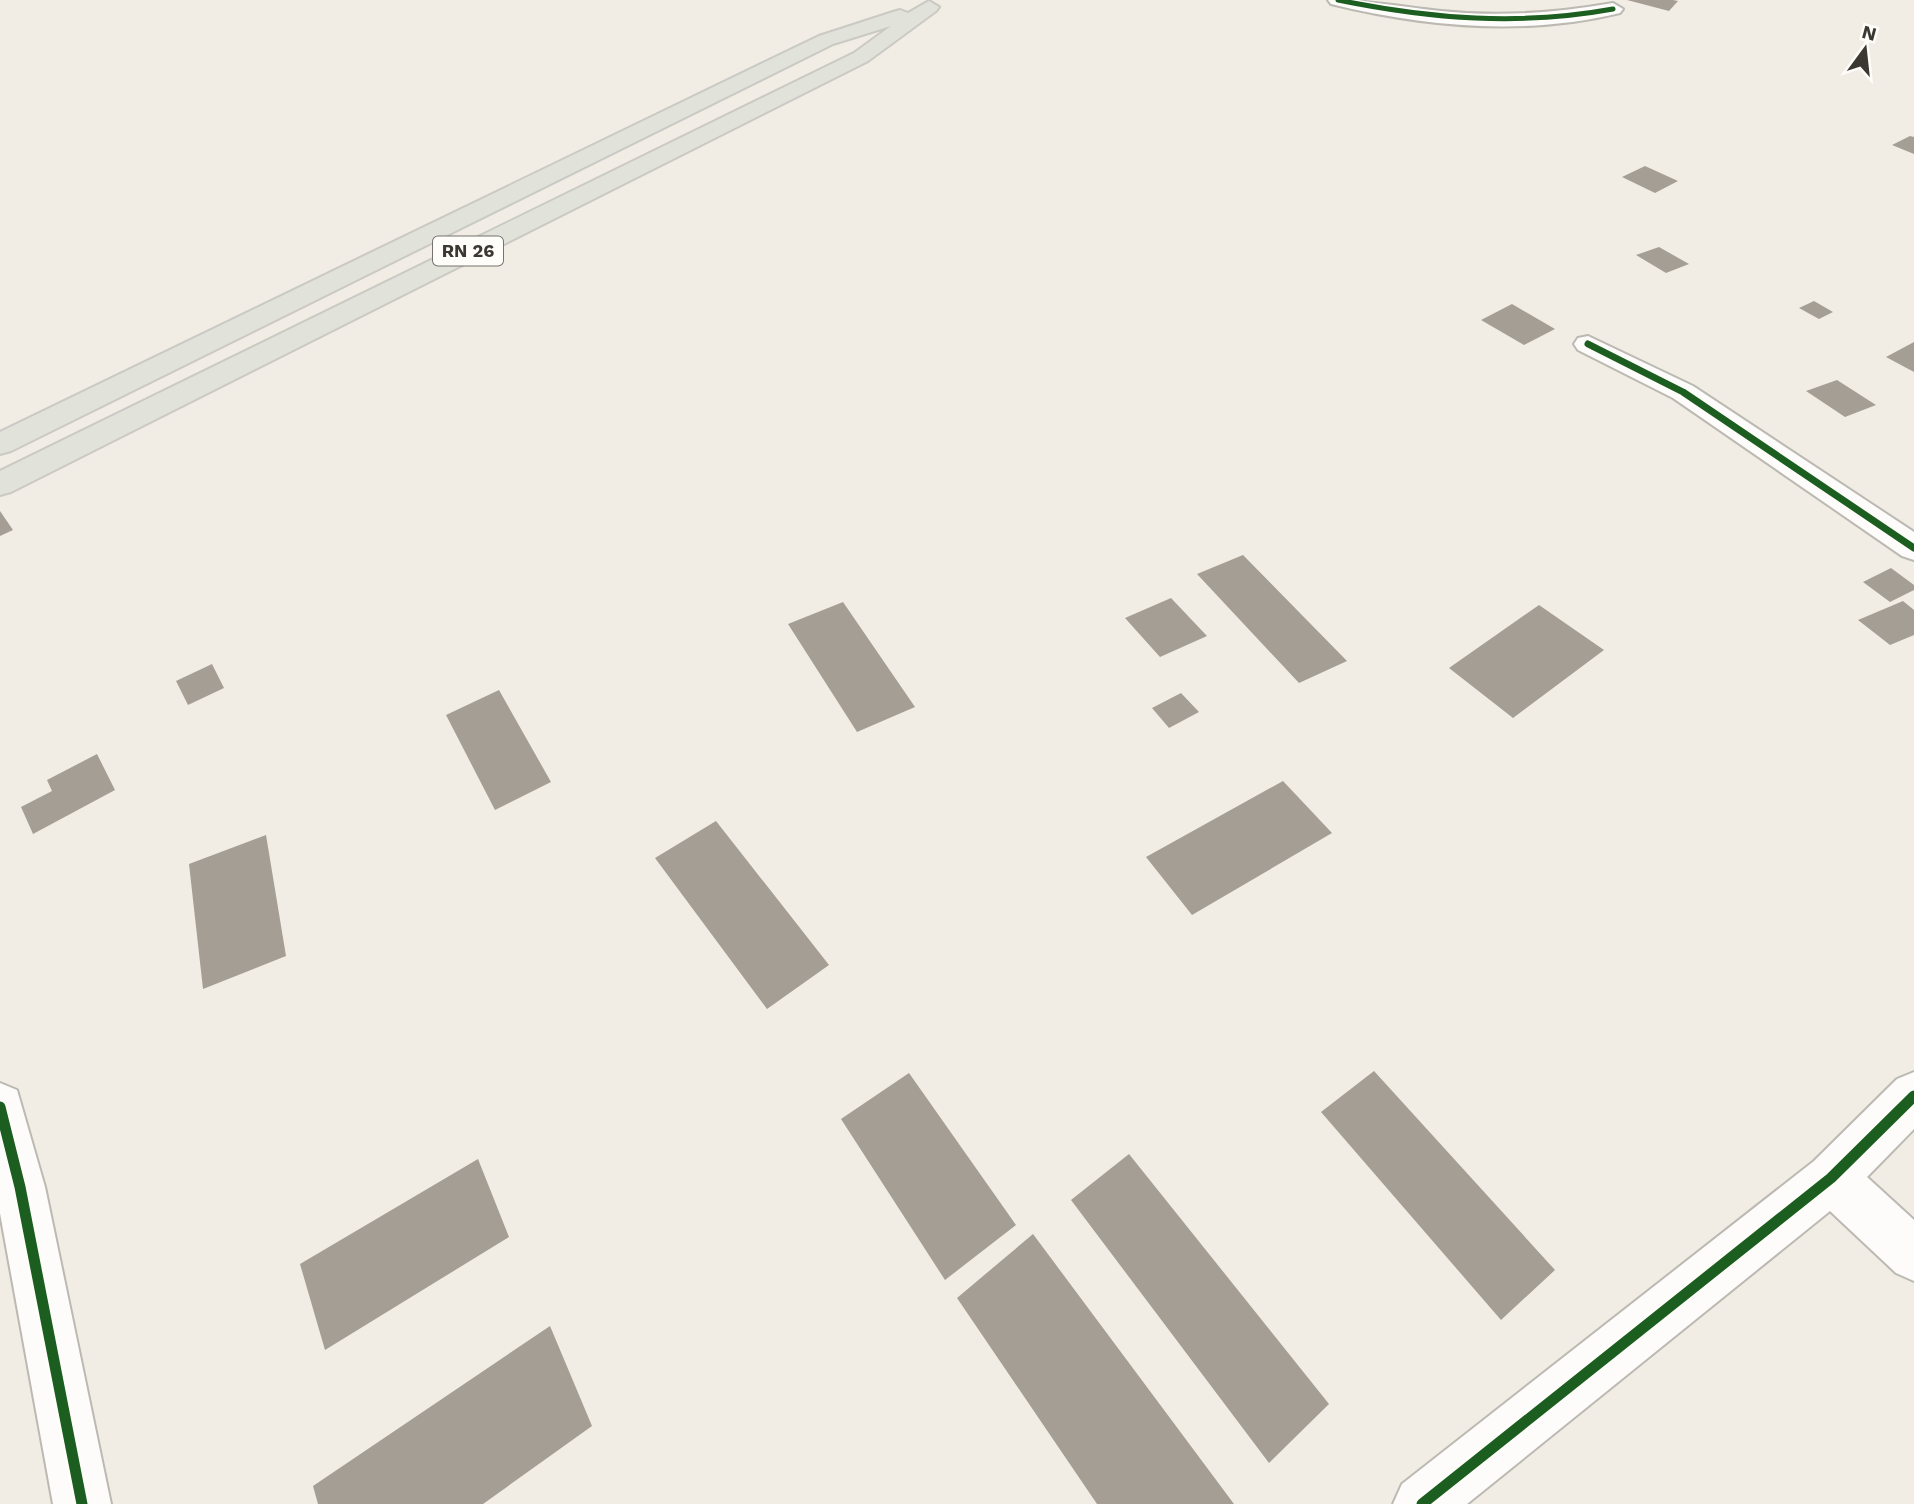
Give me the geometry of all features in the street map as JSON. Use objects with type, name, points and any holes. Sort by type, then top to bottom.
[{"type":"main road","name":"RN 26","points":[[0,444],[826,40],[937,4]]},
{"type":"main road","name":"RN 26","points":[[0,484],[862,57],[937,4]]},
{"type":"street","points":[[1338,0],[1387,11],[1446,19],[1508,22],[1575,17],[1613,9]]},
{"type":"street","points":[[1588,344],[1683,392],[1914,548]]},
{"type":"street","points":[[1422,1504],[1831,1178],[1914,1096]]},
{"type":"street","points":[[0,1107],[20,1187],[82,1504]]},
{"type":"street","points":[[1831,1178],[1914,1255]]},
{"type":"building","points":[[1627,0],[1673,0],[1678,1],[1669,11]]},
{"type":"building","points":[[1910,136],[1914,137],[1914,154],[1892,145]]},
{"type":"building","points":[[1645,166],[1678,181],[1655,193],[1622,177]]},
{"type":"building","points":[[1659,247],[1689,264],[1666,273],[1636,255]]},
{"type":"building","points":[[1814,301],[1833,312],[1819,319],[1799,308]]},
{"type":"building","points":[[1512,304],[1555,329],[1524,345],[1481,320]]},
{"type":"building","points":[[1914,342],[1914,372],[1886,357]]},
{"type":"building","points":[[1837,380],[1876,405],[1845,417],[1806,391]]},
{"type":"building","points":[[0,511],[13,530],[0,536]]},
{"type":"building","points":[[1243,555],[1347,661],[1299,683],[1197,574]]},
{"type":"building","points":[[1891,568],[1914,585],[1914,590],[1890,602],[1863,582]]},
{"type":"building","points":[[1171,598],[1207,636],[1160,657],[1125,618]]},
{"type":"building","points":[[1903,601],[1914,610],[1914,635],[1890,645],[1858,620]]},
{"type":"building","points":[[843,602],[915,707],[857,732],[788,624]]},
{"type":"building","points":[[1539,605],[1604,650],[1513,718],[1449,668]]},
{"type":"building","points":[[212,664],[224,688],[188,705],[176,681]]},
{"type":"building","points":[[499,690],[551,782],[495,810],[446,715]]},
{"type":"building","points":[[1181,693],[1199,712],[1169,728],[1152,708]]},
{"type":"building","points":[[97,754],[115,790],[33,834],[21,807],[52,791],[47,780]]},
{"type":"building","points":[[1283,781],[1332,833],[1192,915],[1146,857]]},
{"type":"building","points":[[716,821],[829,965],[767,1009],[655,858]]},
{"type":"building","points":[[266,835],[286,956],[203,989],[189,864]]},
{"type":"building","points":[[1374,1071],[1555,1270],[1501,1320],[1321,1112]]},
{"type":"building","points":[[909,1073],[1016,1225],[945,1280],[841,1119]]},
{"type":"building","points":[[1129,1154],[1329,1404],[1269,1463],[1071,1200]]},
{"type":"building","points":[[478,1159],[509,1237],[325,1350],[300,1264]]},
{"type":"building","points":[[1033,1234],[1234,1504],[1097,1504],[957,1298]]},
{"type":"building","points":[[550,1326],[592,1426],[483,1504],[318,1504],[313,1486]]},
{"type":"cycle path","points":[[1338,0],[1406,13],[1475,20],[1544,19],[1613,9]]},
{"type":"cycle path","points":[[1588,344],[1683,392],[1914,548]]},
{"type":"cycle path","points":[[1422,1504],[1831,1178],[1914,1096]]},
{"type":"cycle path","points":[[0,1107],[20,1187],[82,1504]]}]
